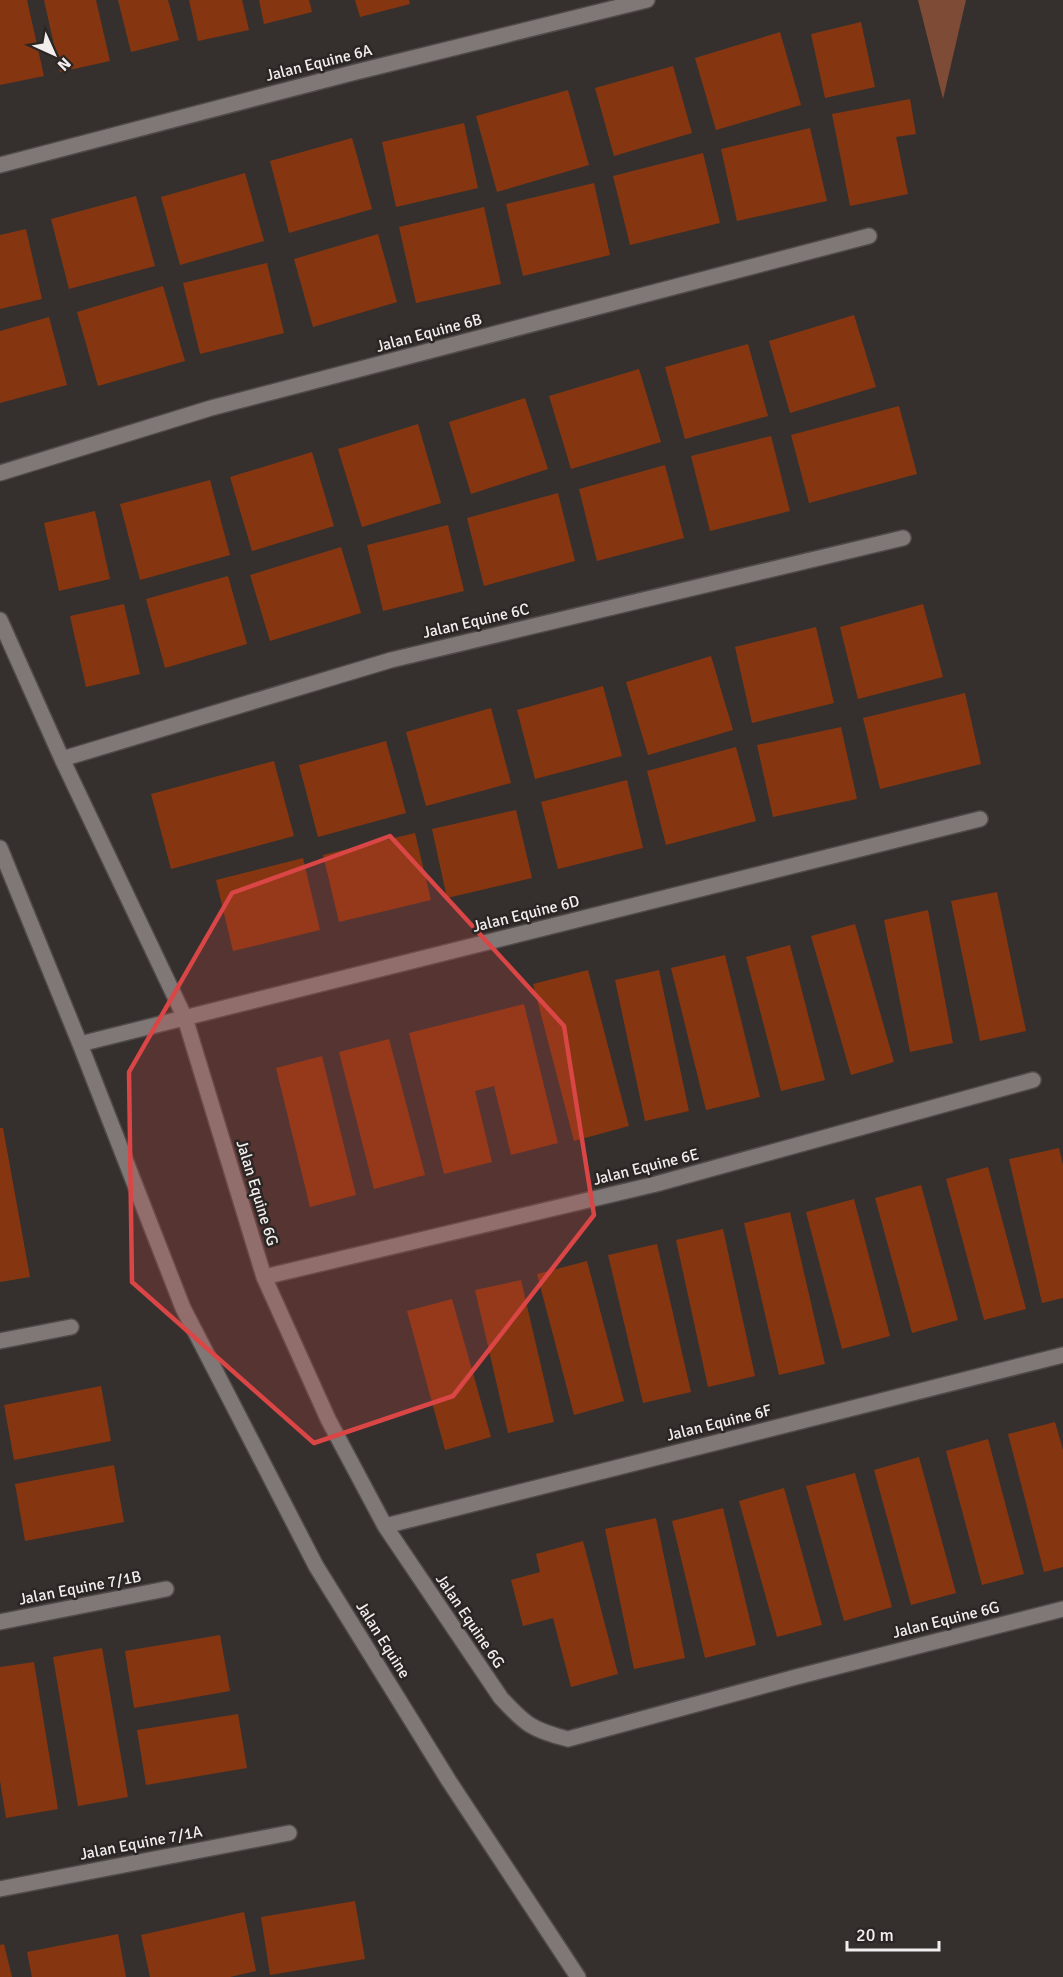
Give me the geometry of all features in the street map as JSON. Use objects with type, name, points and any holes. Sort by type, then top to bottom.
[{"type":"street","name":"Jalan Equine 6A","points":[[0,165],[352,73],[647,0]]},
{"type":"street","name":"Jalan Equine 6B","points":[[0,473],[211,408],[869,236]]},
{"type":"street","name":"Jalan Equine 6C","points":[[62,759],[391,660],[903,538]]},
{"type":"street","name":"Jalan Equine 6G","points":[[0,620],[62,759],[185,1018],[264,1277],[328,1419],[385,1526],[501,1698],[522,1721],[545,1734],[568,1739],[795,1677],[1063,1609]]},
{"type":"street","name":"Jalan Equine 6D","points":[[80,1044],[980,819]]},
{"type":"street","name":"Jalan Equine","points":[[0,848],[80,1044],[183,1308],[316,1566],[449,1781],[578,1977]]},
{"type":"street","name":"Jalan Equine 6E","points":[[264,1277],[656,1184],[1033,1080]]},
{"type":"street","points":[[0,1341],[71,1327]]},
{"type":"street","name":"Jalan Equine 6F","points":[[385,1526],[1063,1355]]},
{"type":"street","name":"Jalan Equine 7/1B","points":[[0,1622],[166,1589]]},
{"type":"street","name":"Jalan Equine 7/1A","points":[[0,1889],[290,1833]]},
{"type":"highlighted area","points":[[390,836],[564,1026],[594,1215],[453,1396],[314,1443],[132,1282],[129,1072],[232,893]]},
{"type":"shaded area","points":[[918,0],[966,0],[943,99]]},
{"type":"building","points":[[0,0],[27,0],[44,76],[0,85]]},
{"type":"building","points":[[44,0],[96,0],[110,61],[60,72]]},
{"type":"building","points":[[118,0],[168,0],[179,40],[131,52]]},
{"type":"building","points":[[189,0],[242,0],[249,30],[198,41]]},
{"type":"building","points":[[259,0],[309,0],[312,12],[264,24]]},
{"type":"building","points":[[355,0],[409,0],[410,4],[360,17]]},
{"type":"building","points":[[861,22],[875,87],[825,98],[811,34]]},
{"type":"building","points":[[780,32],[801,105],[716,130],[695,58]]},
{"type":"building","points":[[673,66],[692,133],[614,156],[595,88]]},
{"type":"building","points":[[568,90],[589,165],[497,192],[476,116]]},
{"type":"building","points":[[910,99],[916,134],[896,137],[908,194],[850,206],[832,114]]},
{"type":"building","points":[[464,123],[478,188],[396,207],[382,142]]},
{"type":"building","points":[[810,128],[827,201],[737,221],[721,149]]},
{"type":"building","points":[[352,138],[372,209],[289,233],[270,161]]},
{"type":"building","points":[[703,153],[720,223],[630,245],[613,176]]},
{"type":"building","points":[[245,173],[264,241],[180,265],[161,197]]},
{"type":"building","points":[[594,183],[610,255],[523,276],[506,204]]},
{"type":"building","points":[[136,196],[155,266],[69,289],[51,219]]},
{"type":"building","points":[[484,207],[501,284],[416,303],[399,227]]},
{"type":"building","points":[[26,229],[42,299],[0,309],[0,235]]},
{"type":"building","points":[[378,234],[397,302],[313,327],[294,259]]},
{"type":"building","points":[[267,263],[284,333],[200,354],[183,283]]},
{"type":"building","points":[[163,286],[185,361],[98,386],[77,312]]},
{"type":"building","points":[[854,315],[876,387],[790,413],[769,341]]},
{"type":"building","points":[[49,317],[67,385],[0,403],[0,331]]},
{"type":"building","points":[[748,344],[768,416],[685,439],[665,367]]},
{"type":"building","points":[[639,369],[661,442],[571,469],[549,396]]},
{"type":"building","points":[[525,398],[548,469],[471,494],[449,422]]},
{"type":"building","points":[[899,406],[917,474],[809,503],[791,435]]},
{"type":"building","points":[[418,424],[441,503],[362,527],[338,449]]},
{"type":"building","points":[[771,436],[790,511],[710,531],[691,456]]},
{"type":"building","points":[[312,452],[334,526],[252,551],[230,477]]},
{"type":"building","points":[[665,465],[684,538],[597,561],[579,489]]},
{"type":"building","points":[[210,480],[230,555],[140,580],[120,504]]},
{"type":"building","points":[[558,493],[575,561],[484,586],[467,518]]},
{"type":"building","points":[[95,511],[110,579],[59,591],[44,523]]},
{"type":"building","points":[[448,525],[464,591],[383,611],[367,545]]},
{"type":"building","points":[[341,547],[361,613],[270,641],[250,575]]},
{"type":"building","points":[[228,576],[247,644],[165,668],[146,599]]},
{"type":"building","points":[[124,604],[140,674],[86,687],[70,616]]},
{"type":"building","points":[[923,604],[943,677],[858,699],[840,627]]},
{"type":"building","points":[[816,627],[834,703],[752,723],[735,647]]},
{"type":"building","points":[[711,656],[733,730],[648,755],[626,682]]},
{"type":"building","points":[[603,686],[622,756],[535,779],[517,710]]},
{"type":"building","points":[[965,693],[981,764],[880,789],[863,718]]},
{"type":"building","points":[[491,708],[511,783],[426,806],[406,732]]},
{"type":"building","points":[[841,727],[857,799],[773,817],[757,745]]},
{"type":"building","points":[[386,741],[406,813],[318,837],[299,765]]},
{"type":"building","points":[[736,747],[756,821],[666,845],[647,771]]},
{"type":"building","points":[[274,761],[294,836],[171,869],[151,794]]},
{"type":"building","points":[[627,780],[643,848],[558,869],[541,802]]},
{"type":"building","points":[[516,810],[532,878],[447,898],[432,829]]},
{"type":"building","points":[[415,833],[431,900],[339,922],[323,855]]},
{"type":"building","points":[[303,858],[320,930],[233,951],[216,880]]},
{"type":"building","points":[[997,892],[1026,1031],[980,1041],[951,901]]},
{"type":"building","points":[[928,910],[953,1043],[910,1052],[884,920]]},
{"type":"building","points":[[855,924],[894,1062],[851,1075],[811,936]]},
{"type":"building","points":[[790,945],[825,1080],[781,1091],[746,957]]},
{"type":"building","points":[[725,955],[760,1097],[706,1110],[671,968]]},
{"type":"building","points":[[588,970],[629,1126],[574,1141],[533,984]]},
{"type":"building","points":[[659,970],[689,1111],[645,1121],[615,980]]},
{"type":"building","points":[[524,1004],[558,1143],[511,1155],[494,1086],[475,1091],[492,1162],[444,1174],[409,1033]]},
{"type":"building","points":[[389,1039],[425,1175],[374,1189],[339,1052]]},
{"type":"building","points":[[322,1056],[356,1195],[310,1207],[276,1068]]},
{"type":"building","points":[[0,1128],[3,1128],[30,1277],[0,1282]]},
{"type":"building","points":[[1059,1148],[1063,1165],[1063,1298],[1042,1303],[1009,1159]]},
{"type":"building","points":[[988,1167],[1026,1309],[984,1320],[946,1179]]},
{"type":"building","points":[[921,1185],[958,1320],[912,1333],[875,1198]]},
{"type":"building","points":[[854,1199],[890,1336],[842,1349],[806,1212]]},
{"type":"building","points":[[790,1212],[825,1364],[779,1375],[744,1223]]},
{"type":"building","points":[[723,1229],[755,1376],[708,1387],[676,1240]]},
{"type":"building","points":[[657,1244],[691,1392],[643,1403],[608,1255]]},
{"type":"building","points":[[587,1261],[624,1401],[574,1415],[537,1274]]},
{"type":"building","points":[[521,1280],[554,1422],[508,1433],[475,1290]]},
{"type":"building","points":[[452,1299],[491,1437],[445,1450],[407,1311]]},
{"type":"building","points":[[101,1386],[111,1441],[14,1460],[4,1405]]},
{"type":"building","points":[[1055,1422],[1063,1450],[1063,1567],[1044,1572],[1008,1434]]},
{"type":"building","points":[[988,1439],[1024,1574],[982,1585],[946,1451]]},
{"type":"building","points":[[919,1457],[956,1593],[911,1605],[874,1470]]},
{"type":"building","points":[[114,1465],[124,1522],[25,1541],[15,1484]]},
{"type":"building","points":[[855,1473],[892,1607],[844,1621],[806,1486]]},
{"type":"building","points":[[784,1488],[822,1625],[777,1637],[739,1501]]},
{"type":"building","points":[[723,1508],[756,1645],[705,1658],[672,1521]]},
{"type":"building","points":[[656,1518],[685,1658],[634,1669],[605,1529]]},
{"type":"building","points":[[583,1541],[618,1674],[571,1687],[553,1618],[523,1626],[511,1580],[540,1572],[536,1554]]},
{"type":"building","points":[[220,1635],[230,1691],[134,1708],[125,1651]]},
{"type":"building","points":[[102,1648],[128,1797],[78,1806],[53,1657]]},
{"type":"building","points":[[34,1662],[58,1809],[6,1818],[0,1781],[0,1667]]},
{"type":"building","points":[[238,1714],[247,1768],[146,1785],[137,1730]]},
{"type":"building","points":[[355,1901],[365,1959],[270,1975],[261,1917]]},
{"type":"building","points":[[244,1912],[256,1971],[230,1977],[150,1977],[141,1935]]},
{"type":"building","points":[[118,1934],[126,1977],[32,1977],[27,1952]]},
{"type":"building","points":[[4,1944],[12,1977],[0,1977],[0,1945]]}]
